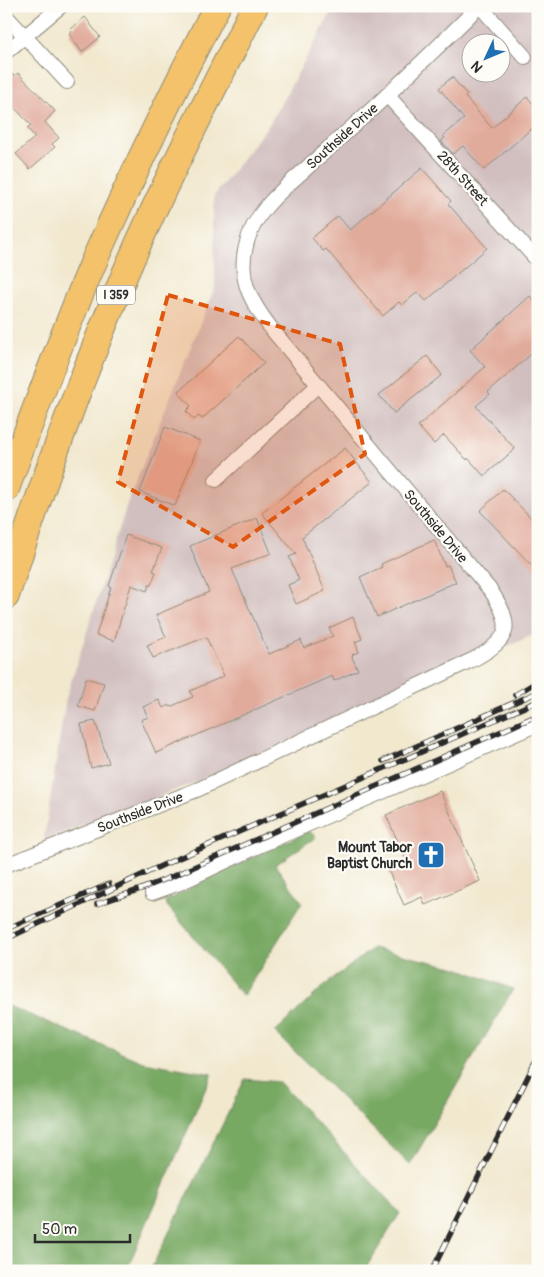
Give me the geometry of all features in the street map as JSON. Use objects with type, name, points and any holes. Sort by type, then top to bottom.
[{"type":"highway","name":"I 359","points":[[6,489],[46,382],[98,254],[175,88],[217,6]]},
{"type":"highway","name":"I 359","points":[[6,596],[65,424],[125,273],[189,134],[255,6]]},
{"type":"street","points":[[6,52],[60,6]]},
{"type":"street","points":[[479,6],[525,57]]},
{"type":"street","name":"Southside Drive","points":[[6,866],[199,789],[474,659],[497,645],[505,632],[505,618],[491,591],[255,307],[244,277],[243,261],[250,231],[268,205],[479,6]]},
{"type":"street","points":[[6,16],[66,82]]},
{"type":"street","name":"28th Street","points":[[386,95],[538,261]]},
{"type":"street","points":[[216,480],[318,385]]},
{"type":"street","points":[[152,893],[180,883],[255,848],[538,724]]},
{"type":"highlighted area","points":[[168,295],[340,344],[365,454],[233,547],[118,482]]},
{"type":"shaded area","points":[[335,6],[538,6],[538,633],[194,783],[44,840],[66,698],[128,501],[215,287],[214,196],[270,123]]},
{"type":"green space","points":[[309,831],[316,837],[275,865],[302,902],[243,996],[164,902]]},
{"type":"green space","points":[[373,948],[457,968],[513,989],[410,1165],[275,1032],[324,986]]},
{"type":"green space","points":[[6,1005],[143,1062],[212,1074],[126,1271],[6,1271]]},
{"type":"green space","points":[[245,1079],[279,1082],[400,1213],[364,1271],[150,1271]]},
{"type":"building","points":[[85,17],[100,37],[82,52],[69,34],[72,32],[70,30]]},
{"type":"building","points":[[6,67],[14,76],[18,73],[55,111],[45,122],[59,138],[52,144],[55,147],[30,169],[16,154],[35,137],[27,128],[31,125],[6,99]]},
{"type":"building","points":[[452,77],[467,95],[465,97],[492,128],[527,97],[538,109],[538,123],[484,170],[463,146],[453,154],[441,141],[445,138],[443,136],[464,119],[439,88]]},
{"type":"building","points":[[422,168],[451,201],[448,204],[487,248],[426,301],[418,292],[402,305],[399,302],[383,316],[326,249],[323,251],[312,238],[338,216],[350,230]]},
{"type":"building","points":[[530,296],[538,305],[538,348],[488,392],[490,394],[476,406],[515,449],[484,476],[444,435],[434,444],[418,426],[485,367],[470,350]]},
{"type":"building","points":[[239,336],[264,363],[202,419],[199,416],[194,420],[186,411],[191,406],[178,392]]},
{"type":"building","points":[[427,356],[442,375],[394,413],[379,395]]},
{"type":"building","points":[[165,427],[200,441],[175,506],[140,492]]},
{"type":"building","points":[[345,448],[372,482],[302,537],[325,591],[296,604],[288,585],[299,580],[289,557],[296,554],[262,513]]},
{"type":"building","points":[[503,489],[538,525],[538,572],[480,511]]},
{"type":"building","points":[[257,518],[271,553],[232,569],[269,654],[301,640],[304,648],[333,636],[329,628],[353,617],[362,639],[355,642],[359,652],[353,654],[352,657],[358,670],[334,681],[332,676],[156,753],[141,720],[148,717],[143,707],[159,700],[163,708],[169,705],[170,707],[193,697],[190,691],[224,676],[206,637],[153,658],[147,645],[166,637],[156,615],[209,592],[190,546]]},
{"type":"building","points":[[126,535],[162,548],[153,571],[156,572],[147,591],[131,585],[114,641],[96,635],[111,587],[109,586]]},
{"type":"building","points":[[434,540],[445,566],[448,565],[456,582],[377,617],[360,577],[382,567],[381,564]]},
{"type":"building","points":[[86,678],[104,683],[95,711],[78,706]]},
{"type":"building","points":[[95,721],[109,763],[91,768],[81,724]]},
{"type":"building","points":[[440,791],[480,881],[425,905],[422,897],[404,905],[388,870],[407,862],[386,815]]},
{"type":"railway","points":[[515,695],[538,681]]},
{"type":"railway","points":[[383,761],[538,692]]},
{"type":"railway","points":[[6,939],[163,865],[538,701]]},
{"type":"railway","points":[[97,904],[171,877],[538,715]]},
{"type":"railway","points":[[6,929],[109,884]]},
{"type":"railway","points":[[432,1271],[538,1056]]},
{"type":"place","name":"Mount Tabor Baptist Church","points":[[431,855]]}]
